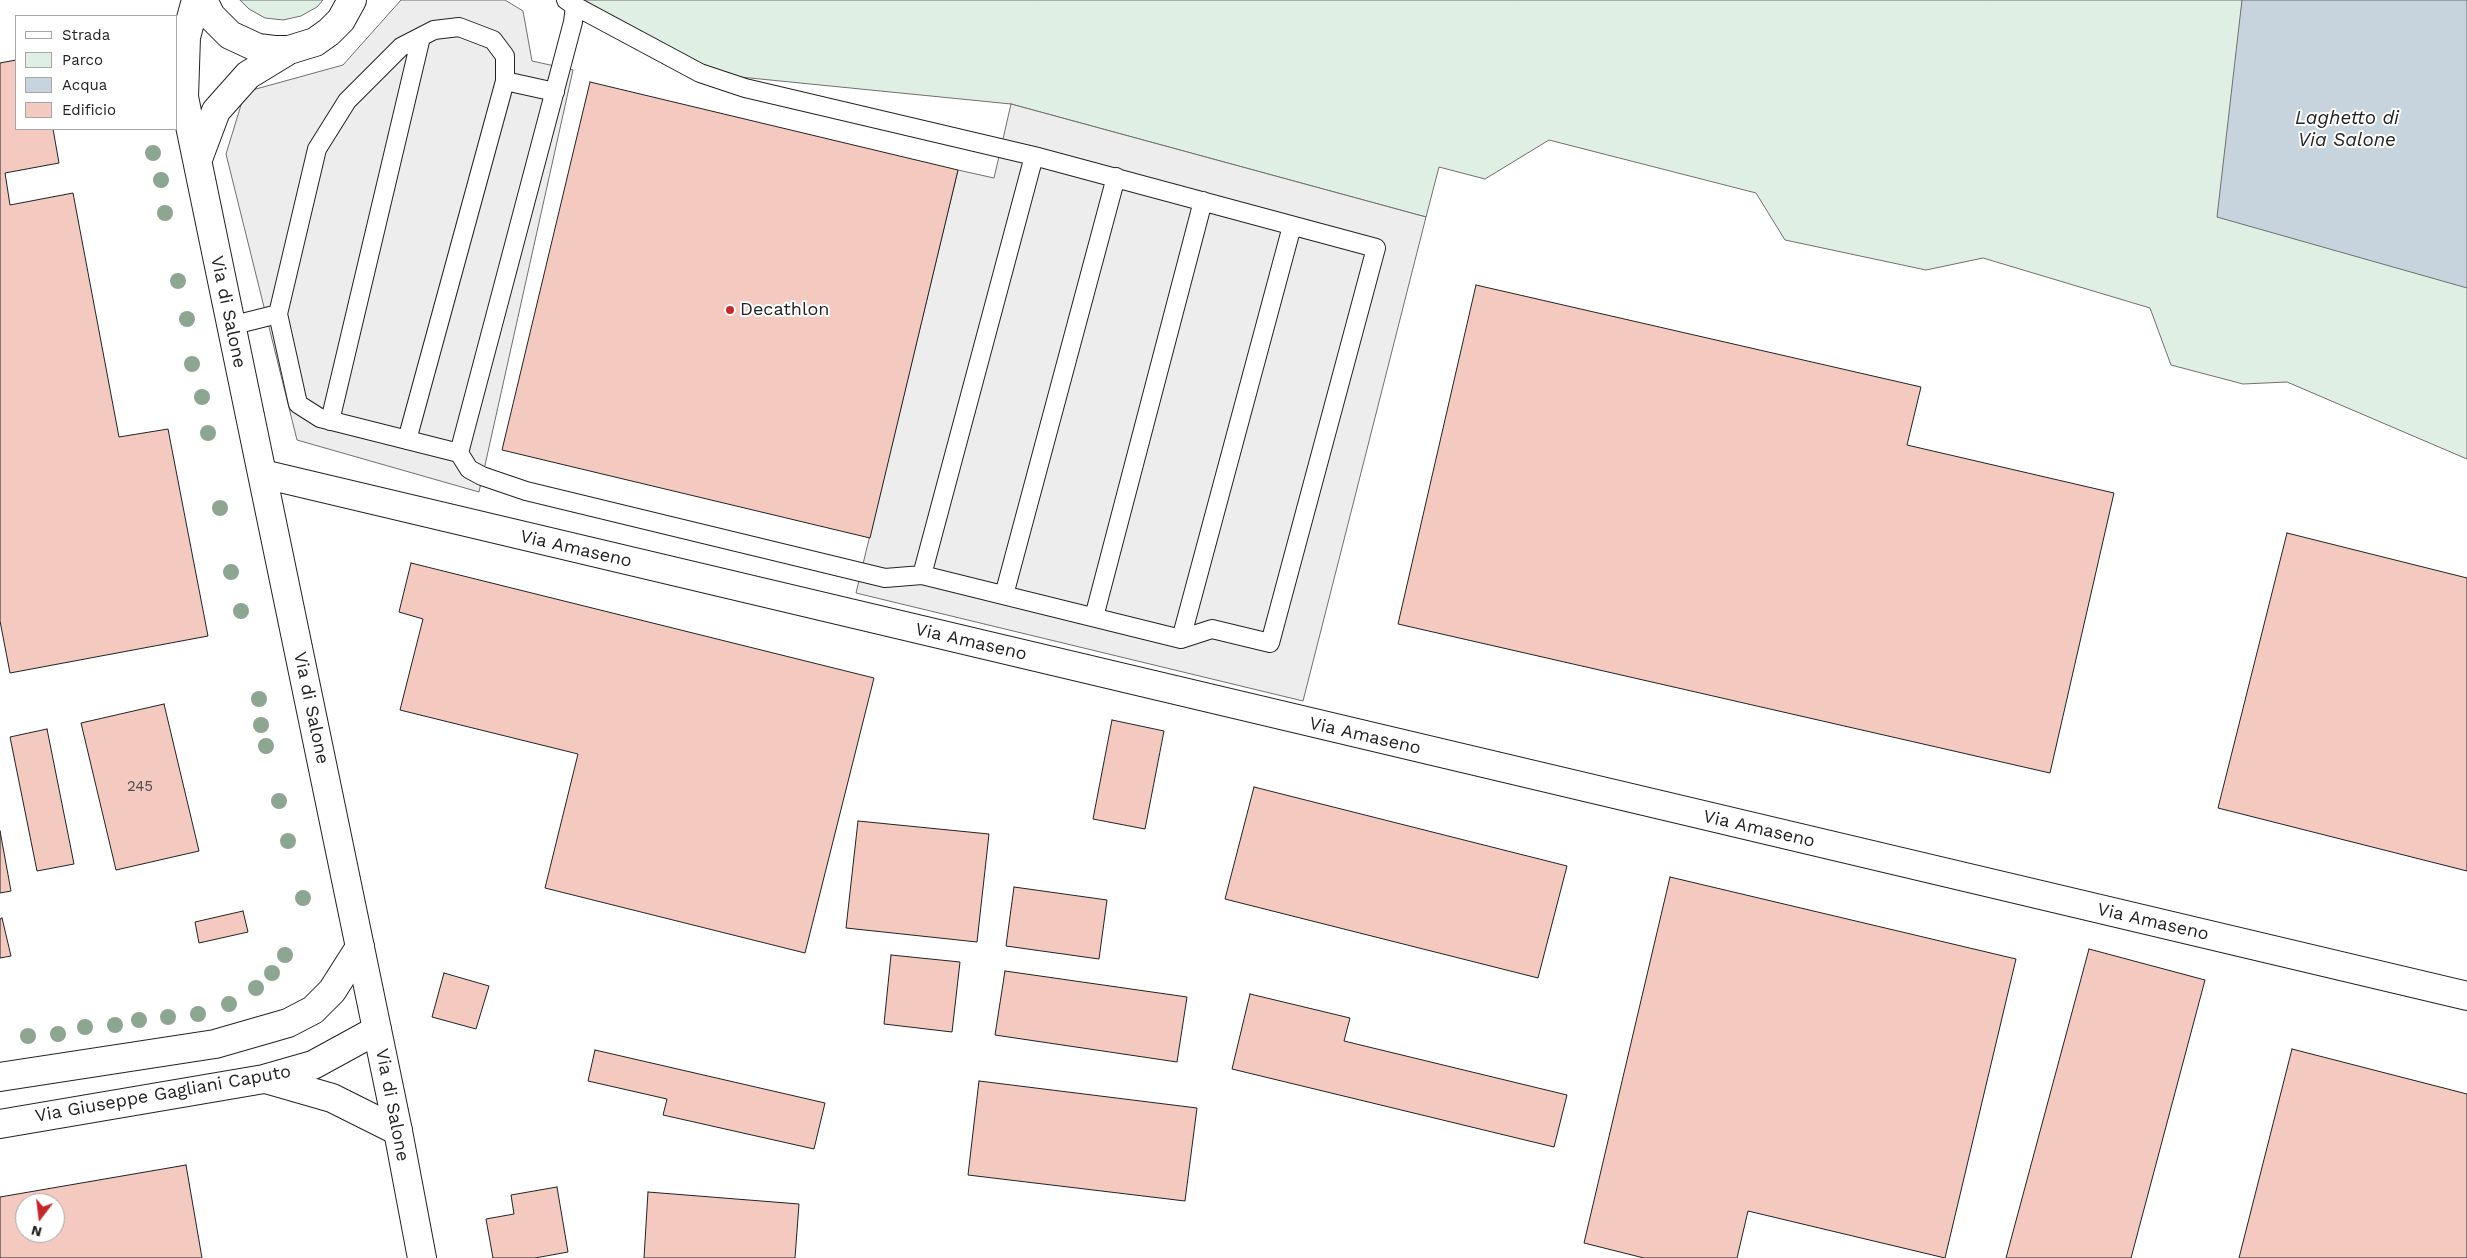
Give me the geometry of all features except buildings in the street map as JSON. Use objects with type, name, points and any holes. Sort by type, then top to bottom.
[{"type":"street","name":"Via di Salone","points":[[196,0],[186,37],[184,97],[398,1131],[422,1258]]},
{"type":"street","points":[[203,0],[210,16],[230,35],[258,48],[289,50]]},
{"type":"street","points":[[198,159],[216,111],[248,75],[289,50],[315,42],[330,32],[341,20],[352,0]]},
{"type":"street","name":"Via Amaseno","points":[[263,474],[2467,996]]},
{"type":"street","points":[[0,1077],[215,1044],[288,1023],[313,1010],[332,991],[360,947]]},
{"type":"street","name":"Via Giuseppe Gagliani Caputo","points":[[0,1124],[264,1079],[313,1065],[377,1030]]},
{"type":"street","points":[[264,1079],[332,1098],[398,1131]]},
{"type":"lane","points":[[407,440],[505,81],[505,56],[493,40],[459,28],[434,30],[401,48],[347,101],[317,148],[278,314],[298,404],[320,418],[458,453],[469,469],[482,476],[526,491],[885,578],[922,575],[1181,639],[1212,629],[1270,643],[1376,248],[1034,156],[745,88],[700,73],[570,3],[555,92],[458,453]]},
{"type":"lane","points":[[330,420],[421,37]]},
{"type":"lane","points":[[505,81],[555,92]]},
{"type":"lane","points":[[922,575],[1034,156]]},
{"type":"lane","points":[[1004,595],[1116,177]]},
{"type":"lane","points":[[1094,617],[1203,201]]},
{"type":"lane","points":[[1181,639],[1292,226]]},
{"type":"lane","points":[[230,326],[278,314]]},
{"type":"green space","points":[[240,0],[323,0],[317,7],[301,16],[283,20],[265,18],[249,9]]},
{"type":"green space","points":[[564,0],[2467,0],[2467,459],[2287,382],[2243,384],[2171,365],[2150,308],[1983,258],[1926,270],[1785,240],[1756,193],[1549,140],[1485,179],[1439,167],[1426,217],[1011,104],[700,73]]},
{"type":"shaded area","points":[[401,0],[505,0],[523,11],[532,61],[573,70],[479,492],[297,440],[226,154],[245,92],[343,65]]},
{"type":"shaded area","points":[[1011,104],[1426,217],[1303,701],[856,593],[958,170],[994,178]]},
{"type":"water","name":"Laghetto di Via Salone","points":[[2242,0],[2467,0],[2467,288],[2217,217]]},
{"type":"place","name":"Decathlon","points":[[730,310]]}]
